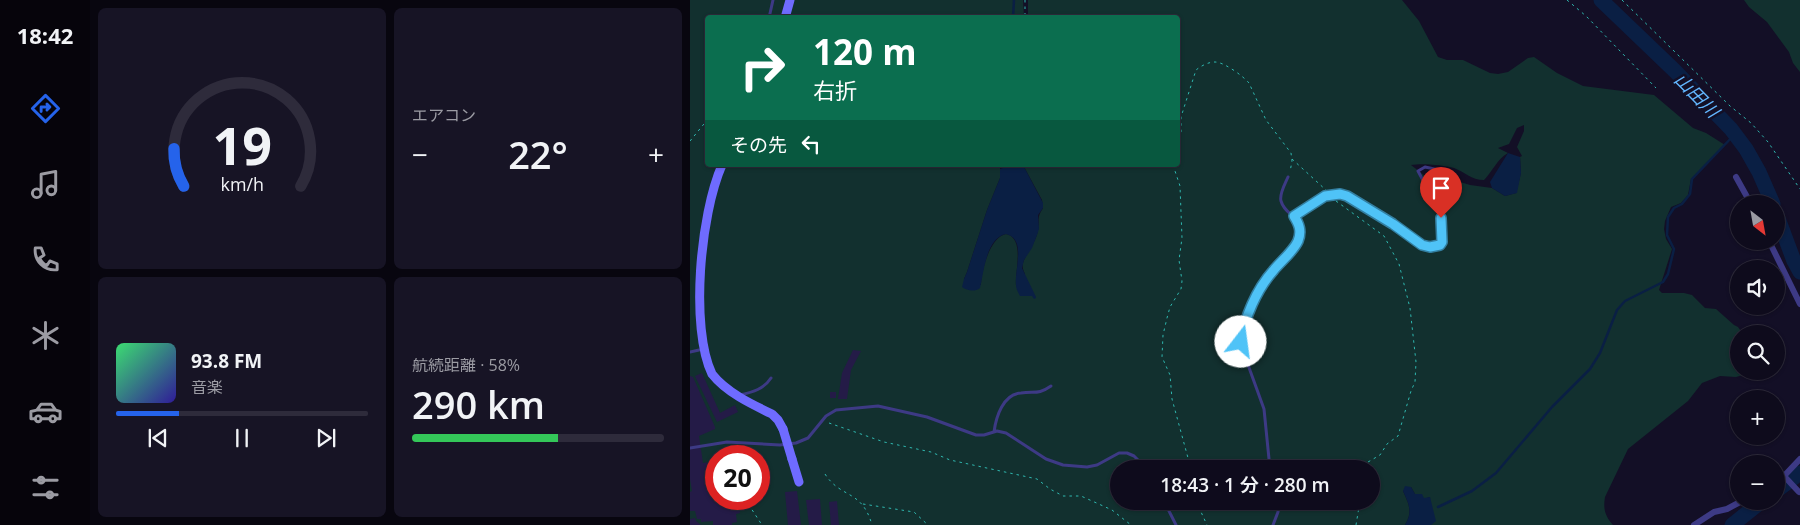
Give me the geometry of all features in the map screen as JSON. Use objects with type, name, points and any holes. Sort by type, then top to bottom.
[{"type":"street","points":[[787,15],[790,0]]},
{"type":"street","points":[[721,167],[711,192],[695,266],[693,291],[694,351],[722,385],[772,414],[778,420],[783,429],[799,482]]},
{"type":"street","points":[[1736,177],[1746,195]]},
{"type":"street","points":[[1773,250],[1800,304]]},
{"type":"street","points":[[1799,492],[1786,478],[1800,459]]},
{"type":"street","points":[[1694,525],[1714,512],[1730,508]]},
{"type":"lane","points":[[770,15],[774,0]]},
{"type":"lane","points":[[1294,216],[1318,199],[1330,194],[1340,194],[1347,196],[1393,224],[1422,245],[1435,247],[1442,242],[1441,218],[1418,171],[1425,167],[1453,173]]},
{"type":"lane","points":[[1269,460],[1264,409],[1241,342],[1245,325],[1264,281],[1297,243],[1300,230],[1299,223],[1281,200],[1288,178]]},
{"type":"lane","points":[[737,395],[752,393],[760,389],[771,378]]},
{"type":"lane","points":[[994,432],[997,418],[1004,402],[1020,392],[1043,392],[1051,386]]},
{"type":"lane","points":[[690,448],[727,442],[780,445],[796,443],[808,438],[826,416],[836,410],[885,406],[927,417],[976,435],[994,432],[1006,433],[1046,459],[1063,465],[1087,467],[1097,465],[1119,453],[1127,453],[1138,460]]},
{"type":"lane","points":[[1168,510],[1176,525]]},
{"type":"lane","points":[[1273,525],[1278,510]]},
{"type":"path","points":[[1025,0],[1025,15]]},
{"type":"path","points":[[1567,0],[1586,16],[1656,88]]},
{"type":"path","points":[[1622,0],[1730,106],[1751,123],[1768,142],[1800,190]]},
{"type":"path","points":[[1180,134],[1181,117],[1193,75],[1201,66],[1215,62],[1220,63],[1239,74],[1249,83],[1266,120],[1288,149],[1292,159],[1354,216],[1384,236],[1399,264],[1410,308],[1416,362],[1415,382],[1398,436],[1371,460]]},
{"type":"path","points":[[690,141],[705,123]]},
{"type":"path","points":[[1288,178],[1292,159]]},
{"type":"path","points":[[1174,167],[1180,186],[1182,238],[1179,260],[1182,281],[1181,289],[1168,312],[1162,357],[1170,375],[1172,399],[1189,460]]},
{"type":"path","points":[[823,421],[884,442],[931,452],[950,460],[1038,479],[1050,489],[1064,496],[1081,496],[1112,510],[1131,525]]},
{"type":"path","points":[[824,474],[834,485],[863,503],[914,512],[928,525]]},
{"type":"path","points":[[863,503],[872,525]]},
{"type":"path","points":[[752,510],[762,525]]},
{"type":"path","points":[[1200,510],[1207,525]]},
{"type":"path","points":[[1356,525],[1358,510]]},
{"type":"green space","points":[[690,0],[1023,0],[1024,15],[705,15],[705,167],[1000,167],[1000,178],[987,210],[964,279],[981,285],[985,264],[991,248],[1000,236],[1006,234],[1012,237],[1017,248],[1016,285],[1025,274],[1023,263],[1037,235],[1039,217],[1043,208],[1042,200],[1024,167],[1180,167],[1180,15],[1028,15],[1028,0],[1402,0],[1419,21],[1438,57],[1447,60],[1463,60],[1490,73],[1498,74],[1508,72],[1528,58],[1534,57],[1557,73],[1583,86],[1654,95],[1693,128],[1706,133],[1725,145],[1691,179],[1688,195],[1681,203],[1671,207],[1664,229],[1666,239],[1672,249],[1659,290],[1662,293],[1692,295],[1705,308],[1716,309],[1734,325],[1730,325],[1730,377],[1720,376],[1702,383],[1688,401],[1628,449],[1605,497],[1605,512],[1613,525],[1431,525],[1430,497],[1424,499],[1415,494],[1411,487],[1403,491],[1409,508],[1405,525],[690,525]],"holes":[[[1524,125],[1524,131],[1517,147],[1522,156],[1520,157],[1521,173],[1516,193],[1505,196],[1492,188],[1470,185],[1433,172],[1427,173],[1425,176],[1411,165],[1427,164],[1454,168],[1475,179],[1484,180],[1501,158],[1508,153],[1498,148],[1509,144],[1517,128]]]},
{"type":"green space","points":[[1744,0],[1800,0],[1800,72],[1793,63],[1789,52],[1767,22],[1749,7]]},
{"type":"water","points":[[1508,153],[1520,157],[1521,173],[1517,193],[1505,196],[1492,188],[1490,182]]},
{"type":"water","points":[[1006,167],[1024,167],[1043,203],[1043,208],[1038,215],[1039,229],[1022,268],[1036,297],[1034,299],[1032,296],[1020,296],[1017,290],[1018,248],[1012,237],[1006,234],[999,237],[990,249],[980,288],[971,290],[962,287],[987,210],[1000,178],[1000,169]]},
{"type":"water","points":[[1405,486],[1411,487],[1415,494],[1422,494],[1424,498],[1430,497],[1436,521],[1431,525],[1405,525],[1409,512],[1403,491]]},
{"type":"building","points":[[853,350],[861,351],[851,370],[847,399],[838,399],[842,373]]},
{"type":"building","points":[[702,373],[720,413],[735,405],[738,412],[717,422],[695,376]]},
{"type":"building","points":[[690,376],[693,377],[715,427],[715,429],[699,436],[703,463],[705,463],[705,510],[740,510],[740,513],[736,514],[737,522],[732,523],[732,525],[713,525],[713,521],[701,522],[701,519],[697,519],[695,511],[690,511],[690,492],[692,491],[690,479]]},
{"type":"building","points":[[830,392],[836,392],[836,398],[830,398]]},
{"type":"building","points":[[797,491],[801,525],[788,525],[785,492]]},
{"type":"building","points":[[820,499],[822,525],[809,525],[806,500]]},
{"type":"building","points":[[837,501],[839,525],[831,525],[829,502]]},
{"type":"building","points":[[695,518],[701,525],[690,525],[690,519]]},
{"type":"waterway","points":[[1013,15],[1014,0]]},
{"type":"waterway","name":"山田川","points":[[1601,0],[1675,71],[1731,129],[1746,149],[1769,195]]},
{"type":"waterway","points":[[1438,507],[1472,491],[1496,473],[1552,407],[1590,369],[1600,353],[1617,310],[1625,301],[1663,282],[1668,274],[1674,249],[1667,235],[1668,217],[1674,208],[1682,204],[1690,194],[1692,179],[1735,134]]},
{"type":"waterway","name":"山田川","points":[[1785,237],[1800,272]]},
{"type":"waterway","name":"山田川","points":[[1785,484],[1800,473]]},
{"type":"waterway","name":"山田川","points":[[1732,525],[1751,510]]},
{"type":"route","points":[[1241,342],[1252,306],[1264,281],[1297,243],[1300,230],[1299,223],[1294,216],[1318,199],[1333,193],[1347,196],[1393,224],[1422,245],[1430,247],[1440,245],[1442,242],[1441,218]]}]
